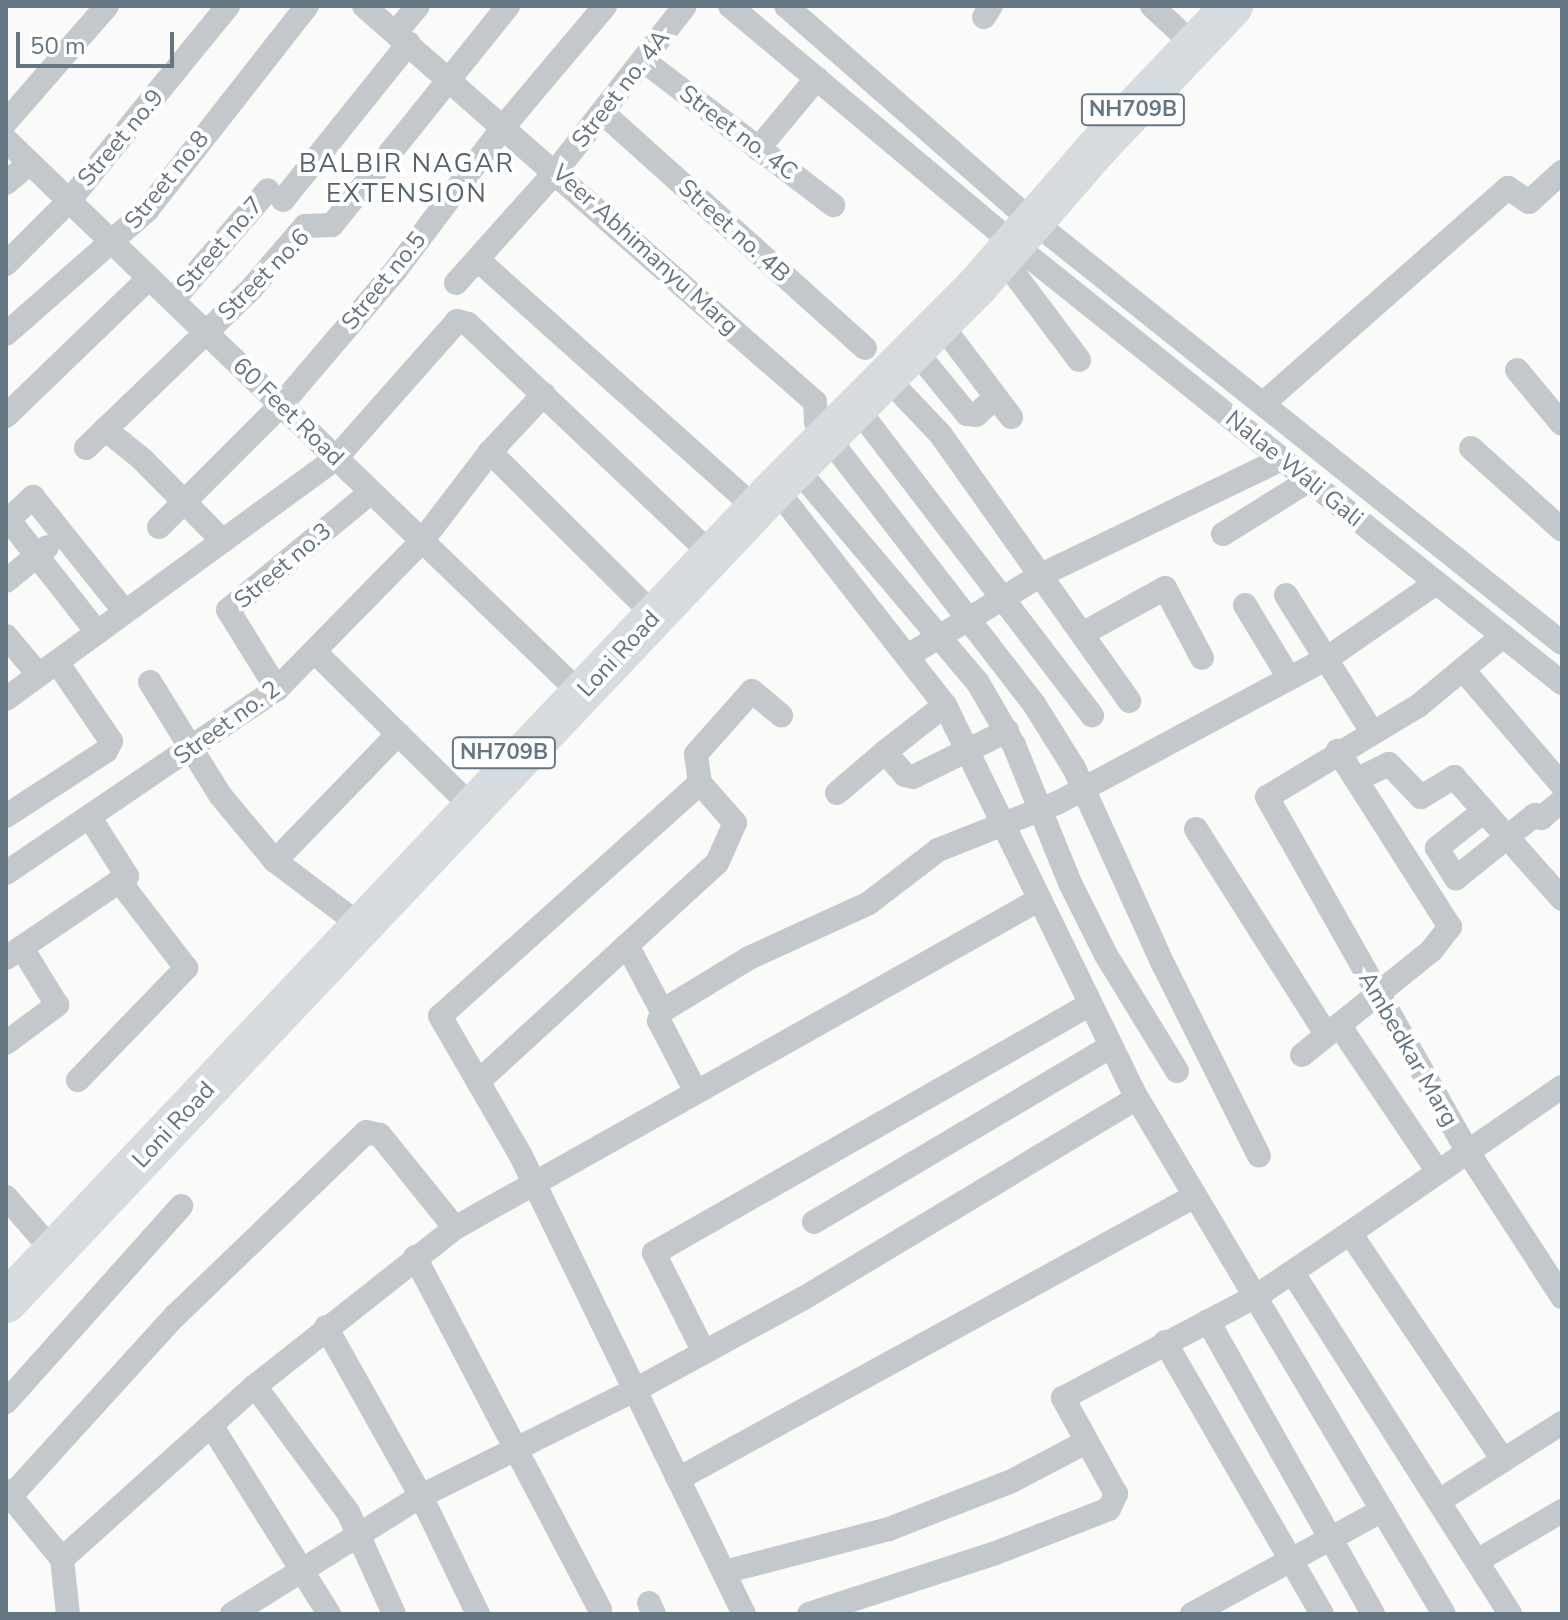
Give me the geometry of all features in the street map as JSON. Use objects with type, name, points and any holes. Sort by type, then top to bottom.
[{"type":"highway","name":"Loni Road","points":[[6,1302],[46,1244],[461,796],[702,545],[773,486],[830,417],[902,350],[1018,232],[1232,6]]},
{"type":"highway","name":"Loni Road","points":[[6,1274],[46,1244],[773,486],[830,417],[1018,232],[1053,155],[1179,15]]},
{"type":"street","points":[[6,122],[107,6]]},
{"type":"street","name":"Street no.9","points":[[6,264],[69,201],[228,6]]},
{"type":"street","name":"Street no.8","points":[[6,334],[114,244],[147,210],[307,6]]},
{"type":"street","name":"Veer Abhimanyu Marg","points":[[364,6],[452,79],[830,417]]},
{"type":"street","name":"Street no.7","points":[[173,300],[275,195],[403,37],[418,6]]},
{"type":"street","name":"Street no.6","points":[[86,448],[206,333],[305,226],[332,225],[508,6]]},
{"type":"street","name":"Street no.5","points":[[159,527],[281,405],[395,271],[504,126],[605,6]]},
{"type":"street","name":"Street no. 4A","points":[[456,283],[556,171],[685,6]]},
{"type":"street","points":[[786,6],[1018,232],[1079,360]]},
{"type":"street","points":[[738,9],[817,78],[1018,232],[1265,402],[1562,643]]},
{"type":"street","name":"Street no. 4C","points":[[644,61],[833,205]]},
{"type":"street","points":[[758,149],[817,78]]},
{"type":"street","name":"Street no. 4B","points":[[603,113],[902,350]]},
{"type":"street","name":"60 Feet Road","points":[[6,140],[571,684]]},
{"type":"street","points":[[6,183],[30,163]]},
{"type":"street","points":[[1265,402],[1508,188],[1529,202],[1562,172]]},
{"type":"street","name":"Nalae Wali Gali","points":[[1018,232],[1308,481],[1562,683]]},
{"type":"street","points":[[478,260],[773,486],[941,635],[1007,731],[1106,955],[1177,1071]]},
{"type":"street","points":[[6,416],[149,278]]},
{"type":"street","points":[[6,699],[336,458],[457,321],[468,324],[702,545]]},
{"type":"street","points":[[902,350],[995,398],[1011,417]]},
{"type":"street","points":[[902,350],[967,414],[976,415],[995,398]]},
{"type":"street","points":[[902,350],[941,435],[1129,701]]},
{"type":"street","points":[[1517,370],[1562,424]]},
{"type":"street","name":"Street no. 2","points":[[6,873],[277,689],[316,653],[422,541],[490,452],[544,394]]},
{"type":"street","points":[[830,417],[1003,598],[1092,715]]},
{"type":"street","points":[[830,417],[969,619],[1034,704],[1081,787],[1259,1156]]},
{"type":"street","points":[[105,429],[185,501],[223,541]]},
{"type":"street","points":[[1471,448],[1562,530]]},
{"type":"street","points":[[490,452],[645,606]]},
{"type":"street","points":[[909,655],[1041,575],[1282,459]]},
{"type":"street","points":[[1223,534],[1308,481]]},
{"type":"street","points":[[773,486],[909,655],[945,705],[1088,1005],[1137,1098],[1258,1295],[1444,1614]]},
{"type":"street","name":"Street no.3","points":[[277,689],[228,610],[371,492]]},
{"type":"street","points":[[97,632],[7,520],[33,497],[125,612]]},
{"type":"street","points":[[6,581],[62,534]]},
{"type":"street","points":[[696,1092],[659,1021],[662,1011],[749,958],[869,903],[938,850],[1041,809],[1326,659],[1436,583]]},
{"type":"street","points":[[1082,634],[1165,588],[1202,658]]},
{"type":"street","points":[[1286,595],[1372,732]]},
{"type":"street","points":[[1245,605],[1289,678]]},
{"type":"street","points":[[6,636],[48,668],[111,741],[106,751],[6,816]]},
{"type":"street","points":[[1302,1055],[1445,938],[1450,927],[1338,751],[1465,672],[1503,636]]},
{"type":"street","points":[[316,653],[461,796]]},
{"type":"street","points":[[1465,672],[1562,785]]},
{"type":"street","points":[[150,682],[190,750],[275,861],[348,916]]},
{"type":"street","points":[[480,1080],[717,863],[734,830],[734,820],[700,783],[696,754],[750,692],[781,715]]},
{"type":"street","points":[[837,793],[945,705]]},
{"type":"street","points":[[885,752],[910,777],[1007,731]]},
{"type":"street","points":[[275,861],[398,734]]},
{"type":"street","name":"Ambedkar Marg","points":[[1338,751],[1268,794],[1376,994],[1468,1152],[1562,1297]]},
{"type":"street","points":[[1358,779],[1389,764],[1421,797],[1454,777],[1562,899]]},
{"type":"street","points":[[700,783],[441,1012],[534,1183],[744,1614]]},
{"type":"street","points":[[1484,811],[1437,848],[1456,878],[1562,801]]},
{"type":"street","points":[[6,1043],[57,1005],[14,953],[120,882],[126,870],[90,818]]},
{"type":"street","points":[[1196,829],[1333,1029],[1438,1172]]},
{"type":"street","points":[[78,1080],[186,968],[120,882]]},
{"type":"street","points":[[62,1559],[255,1386],[455,1228],[1040,899]]},
{"type":"street","points":[[627,945],[662,1011]]},
{"type":"street","points":[[704,1352],[654,1253],[1088,1005]]},
{"type":"street","points":[[814,1222],[1110,1047]]},
{"type":"street","points":[[809,1614],[993,1554],[1109,1509],[1116,1494],[1063,1398],[1258,1295],[1561,1090]]},
{"type":"street","points":[[232,1614],[266,1604],[304,1567],[421,1496],[635,1390],[704,1352],[1137,1098]]},
{"type":"street","points":[[61,1611],[62,1559],[8,1494],[175,1316],[366,1132],[380,1135],[455,1228]]},
{"type":"street","points":[[678,1479],[1195,1196]]},
{"type":"street","points":[[6,1197],[46,1244]]},
{"type":"street","points":[[6,1402],[181,1206]]},
{"type":"street","points":[[1350,1233],[1503,1460]]},
{"type":"street","points":[[415,1257],[519,1448],[600,1609]]},
{"type":"street","points":[[1293,1273],[1510,1614]]},
{"type":"street","points":[[1208,1321],[1373,1614]]},
{"type":"street","points":[[326,1327],[421,1496],[478,1614]]},
{"type":"street","points":[[1165,1342],[1295,1559],[1322,1614]]},
{"type":"street","points":[[255,1386],[320,1470],[361,1534],[394,1614]]},
{"type":"street","points":[[1439,1501],[1562,1423]]},
{"type":"street","points":[[211,1425],[304,1567],[329,1614]]},
{"type":"street","points":[[724,1572],[889,1529],[1012,1481],[1086,1442]]},
{"type":"street","points":[[1192,1614],[1383,1510]]},
{"type":"street","points":[[1477,1561],[1562,1511]]},
{"type":"district","name":"BALBIR NAGAR EXTENSION","points":[[407,179]]}]
